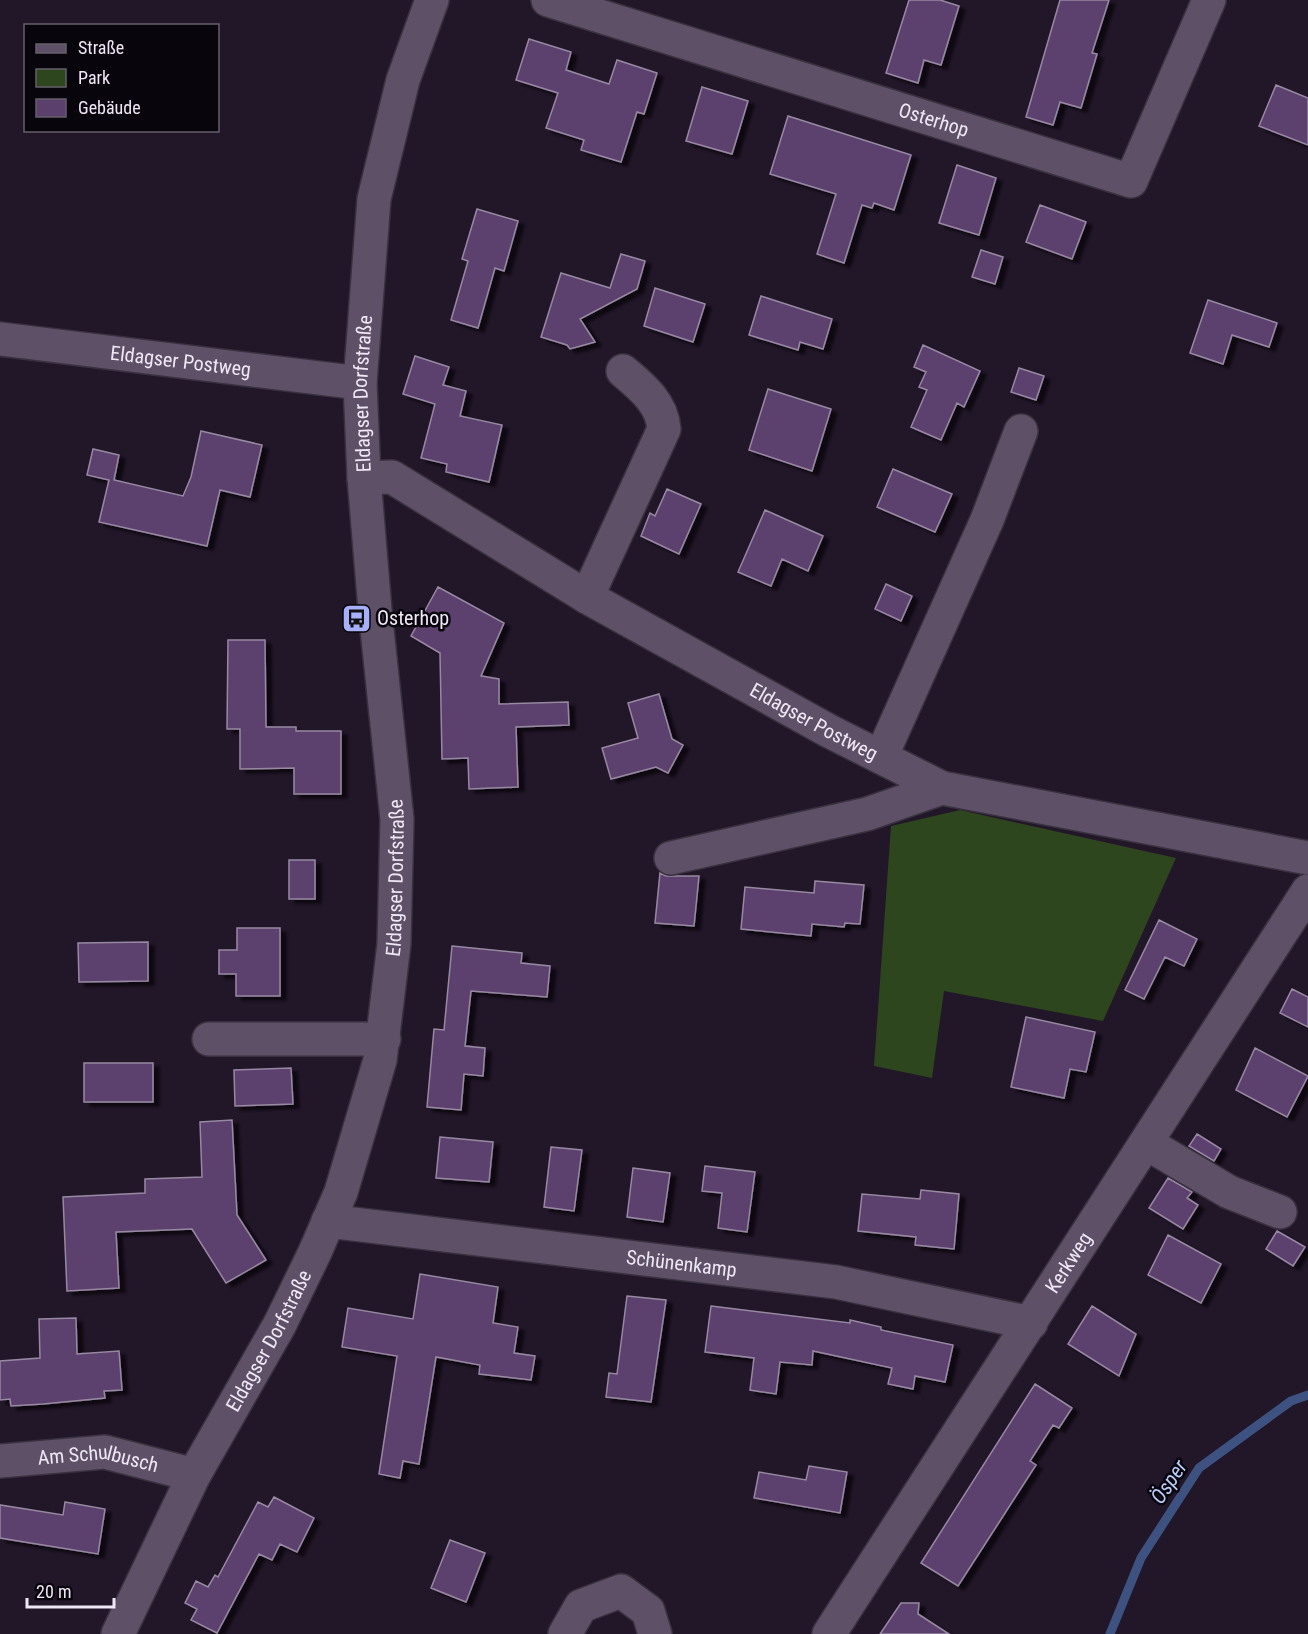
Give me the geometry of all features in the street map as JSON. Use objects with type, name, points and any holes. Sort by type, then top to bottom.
[{"type":"street","name":"Eldagser Dorfstraße","points":[[118,1634],[194,1475],[280,1324],[328,1221],[350,1164],[370,1098],[384,1039],[394,944],[397,819],[364,478],[360,384],[374,199],[403,80],[432,0]]},
{"type":"street","name":"Osterhop","points":[[548,0],[1131,181],[1209,0]]},
{"type":"street","name":"Eldagser Postweg","points":[[0,339],[360,384]]},
{"type":"street","points":[[587,597],[664,429],[663,413],[640,385],[623,371]]},
{"type":"street","points":[[881,757],[987,520],[1021,431]]},
{"type":"street","name":"Eldagser Postweg","points":[[364,478],[392,477],[587,597],[942,788],[1308,858]]},
{"type":"street","points":[[670,858],[867,814],[942,788]]},
{"type":"street","name":"Kerkweg","points":[[829,1634],[1308,891]]},
{"type":"street","points":[[209,1039],[384,1039]]},
{"type":"street","points":[[1146,1143],[1229,1192],[1280,1212]]},
{"type":"street","name":"Schünenkamp","points":[[328,1221],[836,1282],[1031,1323]]},
{"type":"street","name":"Am Schulbusch","points":[[0,1461],[105,1452],[194,1475]]},
{"type":"street","points":[[565,1634],[581,1606],[621,1591],[648,1611],[655,1634]]},
{"type":"green space","points":[[960,810],[1176,858],[1103,1021],[944,991],[932,1078],[874,1066],[891,826]]},
{"type":"building","points":[[909,0],[940,0],[959,6],[941,65],[924,60],[918,83],[886,73]]},
{"type":"building","points":[[1060,0],[1109,0],[1092,53],[1097,54],[1081,108],[1060,102],[1053,125],[1026,117]]},
{"type":"building","points":[[529,39],[571,52],[566,70],[609,84],[617,60],[657,73],[644,114],[637,112],[621,162],[581,150],[584,140],[546,128],[558,93],[516,80]]},
{"type":"building","points":[[1276,85],[1308,98],[1308,145],[1259,126]]},
{"type":"building","points":[[702,87],[748,101],[732,154],[686,141]]},
{"type":"building","points":[[788,116],[911,155],[894,210],[874,203],[872,208],[862,205],[844,263],[817,254],[836,194],[770,174]]},
{"type":"building","points":[[957,165],[996,178],[979,235],[939,223]]},
{"type":"building","points":[[1040,205],[1086,222],[1072,259],[1026,242]]},
{"type":"building","points":[[477,209],[518,221],[504,271],[495,268],[478,328],[451,320],[468,261],[462,259]]},
{"type":"building","points":[[981,250],[1003,257],[995,284],[972,277]]},
{"type":"building","points":[[621,254],[645,261],[637,289],[580,319],[595,342],[570,349],[567,345],[541,337],[561,273],[610,288]]},
{"type":"building","points":[[655,288],[705,304],[693,342],[644,326]]},
{"type":"building","points":[[761,296],[832,319],[823,349],[800,342],[798,350],[749,335]]},
{"type":"building","points":[[1208,300],[1277,323],[1269,347],[1232,335],[1223,364],[1190,353]]},
{"type":"building","points":[[923,345],[980,371],[964,407],[957,403],[941,440],[911,427],[927,390],[919,387],[926,372],[914,367]]},
{"type":"building","points":[[415,356],[449,367],[443,385],[466,391],[460,416],[502,425],[489,482],[446,472],[447,464],[421,458],[435,404],[403,394]]},
{"type":"building","points":[[1019,368],[1044,376],[1036,400],[1011,392]]},
{"type":"building","points":[[768,389],[831,409],[812,471],[749,450]]},
{"type":"building","points":[[201,431],[262,445],[250,497],[220,490],[207,546],[99,522],[109,480],[87,475],[93,449],[119,455],[114,480],[183,496],[191,477]]},
{"type":"building","points":[[893,469],[952,494],[935,532],[877,507]]},
{"type":"building","points":[[667,489],[701,504],[679,554],[641,536],[650,513],[655,516]]},
{"type":"building","points":[[765,510],[823,536],[808,571],[782,559],[771,586],[738,572]]},
{"type":"building","points":[[886,584],[912,596],[901,621],[875,609]]},
{"type":"building","points":[[438,587],[504,623],[481,676],[499,679],[499,704],[568,702],[569,725],[516,727],[518,787],[469,789],[468,758],[442,759],[440,653],[411,636]]},
{"type":"building","points":[[228,640],[265,640],[266,727],[296,727],[296,731],[341,731],[341,794],[294,794],[294,768],[240,769],[240,729],[227,729]]},
{"type":"building","points":[[659,694],[672,739],[683,745],[668,773],[656,767],[611,779],[602,748],[638,738],[628,703]]},
{"type":"building","points":[[289,860],[315,860],[315,899],[289,899]]},
{"type":"building","points":[[660,873],[666,876],[699,876],[694,926],[655,923]]},
{"type":"building","points":[[815,881],[864,885],[860,924],[845,923],[844,927],[812,924],[811,936],[741,929],[745,887],[814,893]]},
{"type":"building","points":[[1159,920],[1197,939],[1184,966],[1165,957],[1144,999],[1125,990]]},
{"type":"building","points":[[237,928],[280,928],[280,996],[236,996],[236,974],[219,974],[219,950],[237,950]]},
{"type":"building","points":[[148,942],[148,981],[79,982],[78,943]]},
{"type":"building","points":[[452,946],[522,953],[521,963],[550,966],[547,997],[471,991],[465,1046],[485,1048],[483,1076],[464,1074],[461,1110],[427,1107],[434,1029],[444,1030]]},
{"type":"building","points":[[1292,989],[1308,997],[1308,1027],[1280,1013]]},
{"type":"building","points":[[1026,1017],[1095,1032],[1086,1072],[1070,1069],[1064,1098],[1011,1087]]},
{"type":"building","points":[[1255,1048],[1308,1076],[1287,1117],[1236,1090]]},
{"type":"building","points":[[84,1063],[153,1063],[153,1102],[84,1102]]},
{"type":"building","points":[[291,1068],[293,1104],[235,1106],[234,1070]]},
{"type":"building","points":[[232,1120],[237,1215],[266,1260],[226,1283],[192,1229],[116,1232],[119,1288],[67,1291],[63,1197],[145,1193],[145,1179],[202,1177],[200,1122]]},
{"type":"building","points":[[1197,1134],[1221,1149],[1214,1161],[1189,1146]]},
{"type":"building","points":[[440,1137],[493,1142],[489,1182],[436,1178]]},
{"type":"building","points":[[551,1147],[582,1150],[574,1211],[544,1207]]},
{"type":"building","points":[[705,1166],[755,1172],[747,1232],[718,1228],[722,1193],[702,1191]]},
{"type":"building","points":[[633,1168],[670,1173],[663,1222],[627,1217]]},
{"type":"building","points":[[1168,1178],[1192,1192],[1187,1198],[1198,1205],[1183,1229],[1149,1208]]},
{"type":"building","points":[[921,1190],[959,1194],[954,1249],[915,1245],[916,1237],[858,1231],[862,1194],[920,1199]]},
{"type":"building","points":[[1277,1231],[1305,1247],[1293,1266],[1266,1249]]},
{"type":"building","points":[[1168,1235],[1221,1264],[1201,1303],[1148,1275]]},
{"type":"building","points":[[420,1274],[498,1287],[493,1323],[518,1327],[514,1353],[535,1356],[531,1380],[479,1374],[480,1365],[436,1357],[419,1464],[403,1461],[400,1478],[379,1474],[397,1356],[342,1347],[348,1308],[413,1319]]},
{"type":"building","points":[[627,1296],[666,1300],[651,1402],[606,1397],[609,1373],[617,1374]]},
{"type":"building","points":[[711,1306],[850,1323],[850,1320],[881,1327],[881,1330],[953,1345],[945,1382],[915,1376],[913,1389],[888,1384],[892,1368],[813,1351],[812,1365],[780,1362],[776,1394],[750,1390],[754,1358],[705,1352]]},
{"type":"building","points":[[1092,1306],[1136,1334],[1119,1376],[1068,1344]]},
{"type":"building","points":[[76,1318],[77,1354],[119,1351],[122,1390],[104,1391],[105,1398],[43,1404],[11,1406],[10,1399],[0,1400],[0,1361],[40,1358],[39,1319]]},
{"type":"building","points":[[1035,1384],[1072,1408],[1059,1428],[1053,1425],[1030,1461],[1036,1465],[958,1586],[921,1563]]},
{"type":"building","points":[[809,1466],[847,1472],[840,1513],[754,1498],[759,1472],[806,1480]]},
{"type":"building","points":[[274,1497],[314,1518],[297,1552],[280,1544],[272,1560],[259,1554],[217,1633],[191,1620],[197,1609],[185,1603],[196,1581],[208,1587],[215,1575],[218,1577],[258,1502],[268,1507]]},
{"type":"building","points":[[65,1502],[105,1509],[98,1554],[0,1538],[0,1505],[63,1515]]},
{"type":"building","points":[[450,1540],[485,1553],[466,1602],[431,1588]]},
{"type":"building","points":[[901,1603],[919,1603],[918,1614],[949,1634],[880,1634]]},
{"type":"waterway","name":"Ösper","points":[[1110,1634],[1141,1558],[1199,1468],[1291,1401],[1308,1395]]},
{"type":"place","name":"Osterhop","points":[[356,618]]}]
